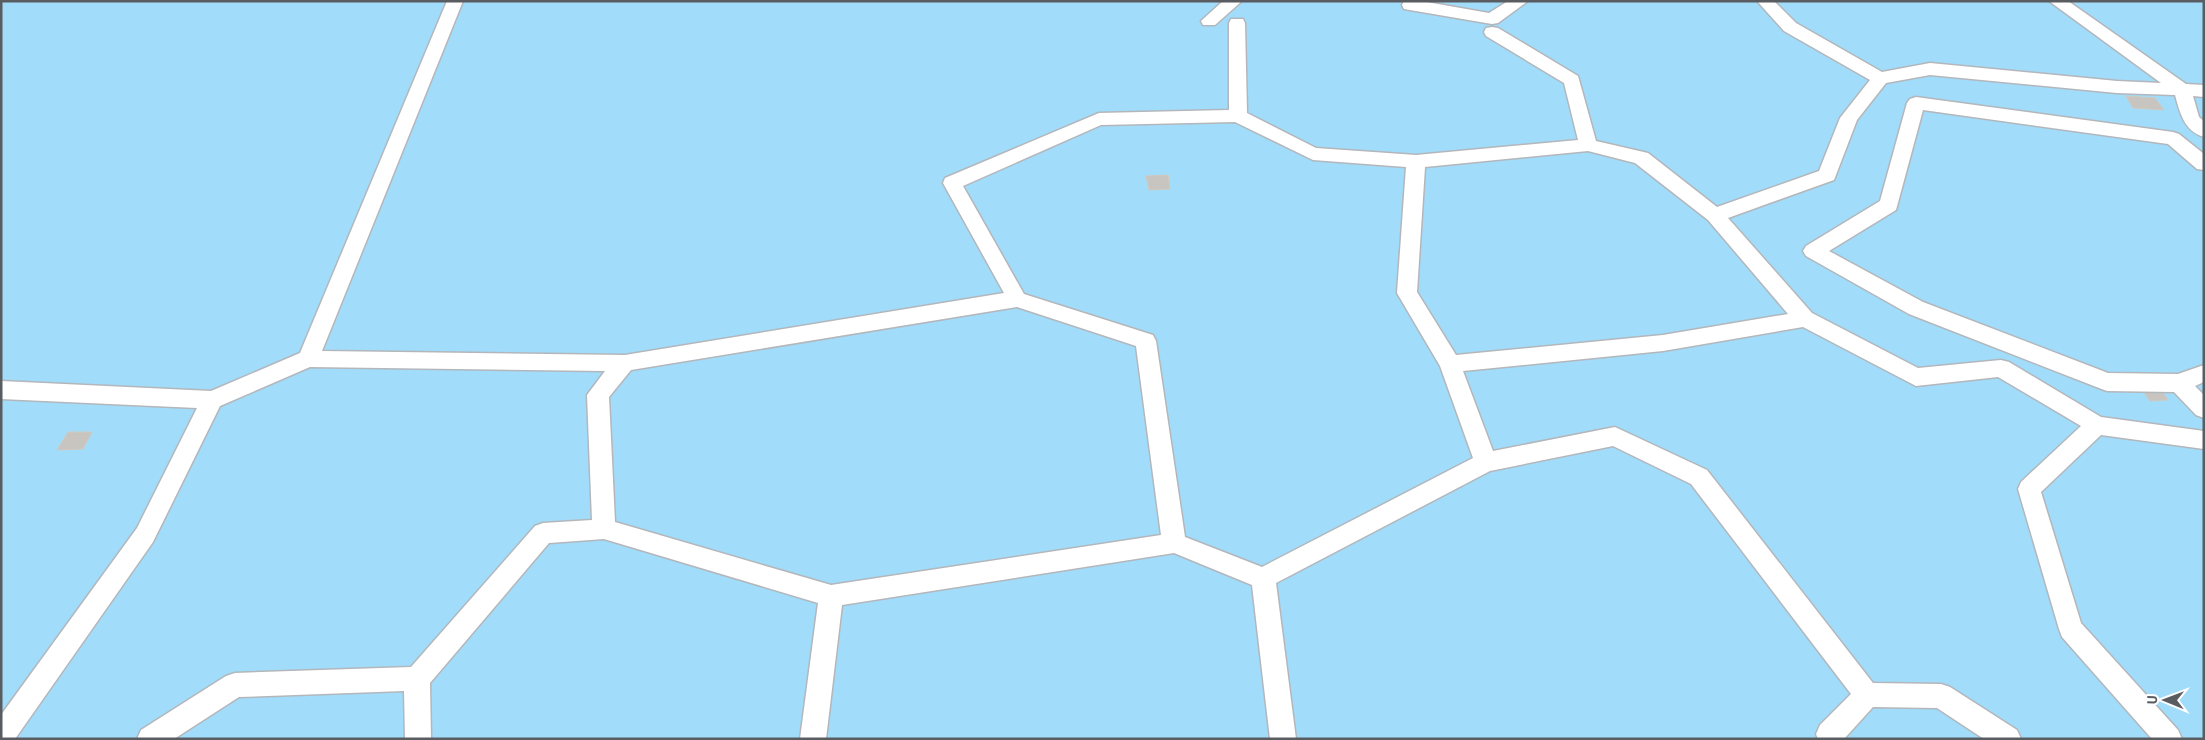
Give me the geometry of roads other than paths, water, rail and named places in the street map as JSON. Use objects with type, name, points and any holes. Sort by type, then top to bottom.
[{"type":"lane","points":[[308,359],[455,1]]},
{"type":"lane","points":[[1209,21],[1234,1]]},
{"type":"lane","points":[[1412,1],[1410,5],[1492,19],[1520,1]]},
{"type":"lane","points":[[1765,1],[1790,27],[1880,78],[1930,69],[2117,87],[2204,91]]},
{"type":"lane","points":[[2057,1],[2182,90],[2191,120],[2204,132]]},
{"type":"lane","points":[[1237,23],[1238,116]]},
{"type":"lane","points":[[1492,32],[1572,80],[1588,145]]},
{"type":"lane","points":[[1715,215],[1828,175],[1849,118],[1880,78]]},
{"type":"lane","points":[[2204,164],[2174,138],[1916,103],[1889,206],[1812,251],[1916,308],[2107,382],[2179,383],[2204,373]]},
{"type":"lane","points":[[1017,299],[952,183],[1100,119],[1238,116],[1313,154],[1416,161],[1588,145],[1641,158],[1715,215],[1805,320],[1916,377],[2001,368],[2097,425],[2204,440]]},
{"type":"lane","points":[[1416,161],[1407,293],[1450,364],[1486,462]]},
{"type":"lane","points":[[1,390],[212,400],[308,359],[626,363],[1017,299],[1146,341],[1174,543]]},
{"type":"lane","points":[[1450,364],[1663,343],[1805,320]]},
{"type":"lane","points":[[604,529],[598,395],[626,363]]},
{"type":"lane","points":[[2179,383],[2204,409]]},
{"type":"lane","points":[[1,737],[145,536],[212,400]]},
{"type":"lane","points":[[2097,425],[2029,489],[2071,629],[2169,739]]},
{"type":"lane","points":[[418,739],[417,678],[543,533],[604,529],[831,596],[1174,543],[1263,578],[1486,462],[1615,436],[1699,477],[1867,694]]},
{"type":"lane","points":[[1263,578],[1283,739]]},
{"type":"lane","points":[[814,739],[831,596]]},
{"type":"lane","points":[[150,739],[235,685],[417,678]]},
{"type":"lane","points":[[1831,739],[1829,734],[1867,694],[1941,696],[2008,739]]},
{"type":"water","points":[[1,1],[2204,1],[2204,739],[1,739]]}]
